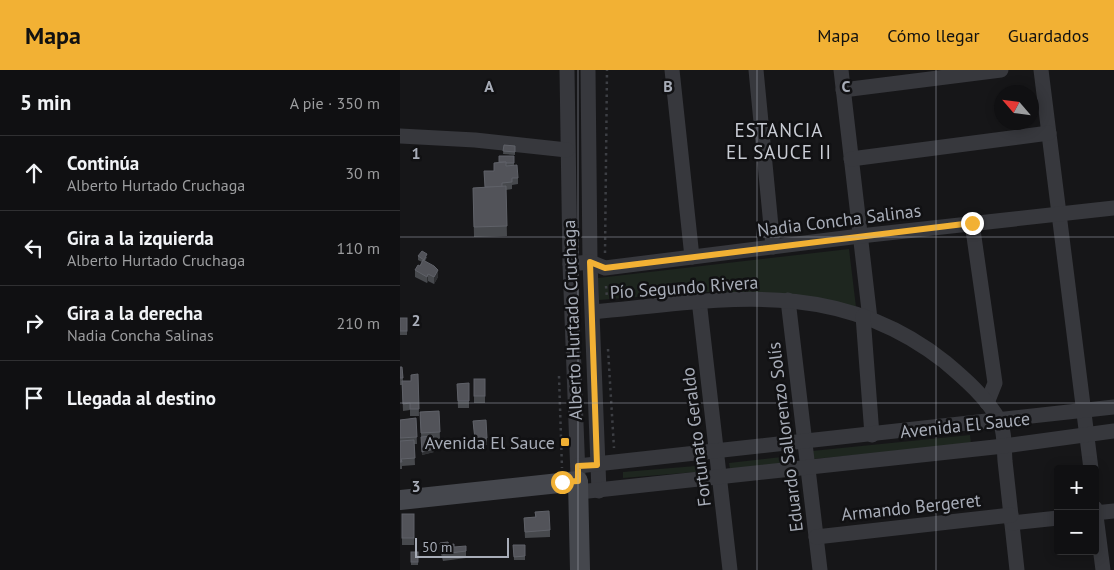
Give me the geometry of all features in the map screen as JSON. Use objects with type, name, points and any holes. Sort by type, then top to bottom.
[{"type":"street","name":"Alberto Hurtado Cruchaga","points":[[567,70],[567,150],[580,570]]},
{"type":"street","name":"Alberto Hurtado Cruchaga","points":[[588,70],[590,262],[599,491]]},
{"type":"street","points":[[672,70],[692,258]]},
{"type":"street","points":[[756,70],[773,247]]},
{"type":"street","points":[[841,70],[860,236],[872,435]]},
{"type":"street","points":[[843,90],[1001,70]]},
{"type":"street","points":[[1041,70],[1090,465]]},
{"type":"street","points":[[851,159],[1049,133]]},
{"type":"street","points":[[400,136],[475,140],[567,150]]},
{"type":"street","name":"Nadia Concha Salinas","points":[[570,264],[590,262],[605,268],[860,236],[1114,208]]},
{"type":"street","points":[[972,223],[995,384],[987,403]]},
{"type":"street","name":"Pío Segundo Rivera","points":[[593,312],[699,300],[788,300],[826,306],[866,318],[909,338],[938,356],[964,378],[987,403],[1000,421],[1017,570]]},
{"type":"street","name":"Fortunato Geraldo","points":[[699,300],[730,570]]},
{"type":"street","name":"Eduardo Sallorenzo Solís","points":[[788,300],[820,570]]},
{"type":"street","name":"Avenida El Sauce","points":[[400,500],[578,480],[597,465],[1114,407]]},
{"type":"street","name":"Avenida El Sauce","points":[[578,480],[599,491],[809,466],[1004,446],[1114,431]]},
{"type":"street","points":[[1099,513],[1114,511]]},
{"type":"street","name":"Armando Bergeret","points":[[816,537],[1011,519],[1054,518]]},
{"type":"street","points":[[1099,537],[1103,570]]},
{"type":"shaded area","points":[[849,249],[856,307],[744,293],[701,292],[599,300],[598,278]]},
{"type":"shaded area","points":[[970,435],[971,444],[813,459],[812,451]]},
{"type":"shaded area","points":[[782,457],[783,463],[730,469],[729,463]]},
{"type":"shaded area","points":[[696,466],[696,472],[623,478],[623,472]]},
{"type":"building","points":[[504,145],[515,146],[515,152],[503,151]]},
{"type":"building","points":[[499,156],[514,156],[514,163],[499,162]]},
{"type":"building","points":[[506,162],[506,166],[517,165],[518,178],[512,178],[512,182],[502,183],[502,187],[485,187],[484,171],[494,171],[494,163]]},
{"type":"building","points":[[506,186],[507,226],[474,227],[473,188]]},
{"type":"building","points":[[422,251],[427,254],[424,260],[418,256]]},
{"type":"building","points":[[423,260],[438,270],[434,277],[428,274],[427,277],[415,270]]},
{"type":"building","points":[[400,318],[407,318],[407,331],[400,331]]},
{"type":"building","points":[[400,367],[402,367],[403,378],[400,378]]},
{"type":"building","points":[[418,374],[419,409],[410,409],[410,403],[403,404],[402,381],[411,381],[411,375]]},
{"type":"building","points":[[474,379],[485,379],[485,396],[474,396]]},
{"type":"building","points":[[469,383],[469,401],[458,401],[457,384]]},
{"type":"building","points":[[439,411],[440,432],[421,433],[420,412]]},
{"type":"building","points":[[416,418],[417,437],[400,438],[400,420]]},
{"type":"building","points":[[486,420],[487,438],[475,439],[473,421]]},
{"type":"building","points":[[433,436],[434,449],[422,452],[421,437]]},
{"type":"building","points":[[414,440],[415,458],[401,459],[402,462],[400,462],[400,441]]},
{"type":"building","points":[[549,511],[550,530],[525,532],[524,518],[536,517],[535,512]]},
{"type":"building","points":[[402,514],[414,514],[414,538],[402,538]]},
{"type":"building","points":[[448,542],[449,545],[454,544],[454,547],[466,546],[466,551],[443,554],[440,543]]},
{"type":"building","points":[[513,545],[525,545],[525,556],[514,557]]},
{"type":"building","points":[[411,552],[418,552],[418,562],[411,562]]},
{"type":"place","name":"Avenida El Sauce","points":[[565,442]]},
{"type":"district","name":"ESTANCIA EL SAUCE II","points":[[779,141]]},
{"type":"route","points":[[562,482],[578,481],[578,466],[597,465],[594,331],[590,262],[605,268],[972,223]]}]
